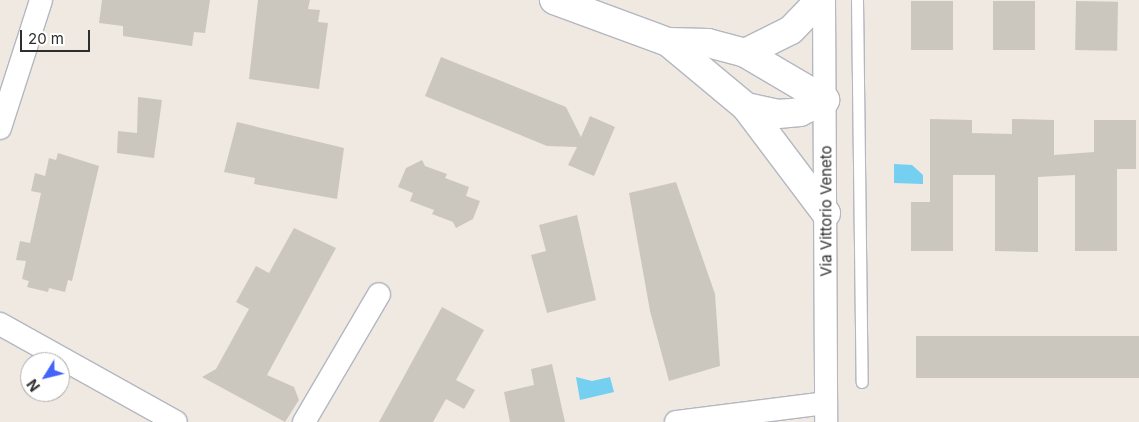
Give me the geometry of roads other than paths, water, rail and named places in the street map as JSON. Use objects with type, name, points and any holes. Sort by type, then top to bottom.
[{"type":"street","points":[[0,128],[41,0]]},
{"type":"street","points":[[554,0],[668,42],[708,44],[744,52],[825,100]]},
{"type":"street","points":[[744,52],[791,30],[820,0]]},
{"type":"street","name":"Via Vittorio Veneto","points":[[824,0],[826,412]]},
{"type":"street","points":[[668,42],[746,107],[826,213]]},
{"type":"street","points":[[746,107],[800,112],[825,100]]},
{"type":"street","points":[[304,422],[379,294]]},
{"type":"street","points":[[0,324],[176,422]]},
{"type":"street","points":[[676,422],[826,412]]},
{"type":"lane","points":[[857,0],[862,382]]},
{"type":"water","points":[[894,164],[912,165],[923,175],[923,184],[894,183]]},
{"type":"water","points":[[576,377],[592,381],[610,377],[614,392],[580,400]]}]
